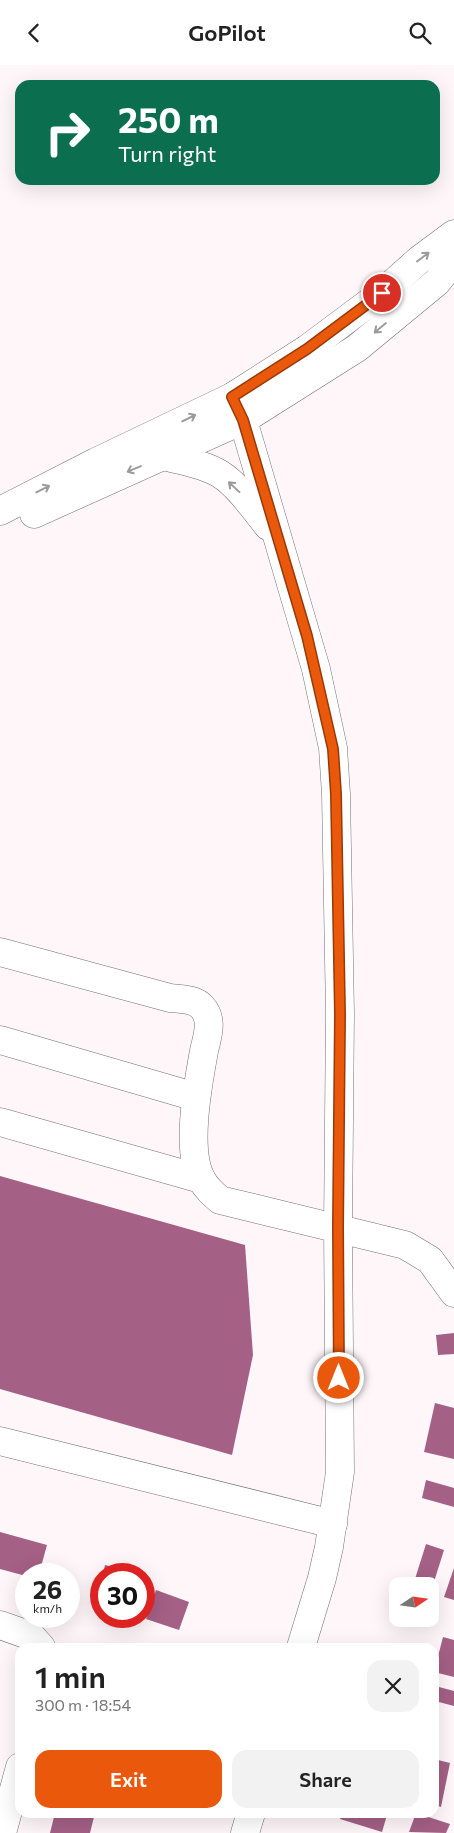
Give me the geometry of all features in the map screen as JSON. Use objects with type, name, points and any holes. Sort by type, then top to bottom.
[{"type":"street","points":[[0,511],[96,461],[238,409],[307,349],[382,293],[419,260],[454,235]]},
{"type":"street","points":[[0,529],[164,456],[238,409],[357,348],[437,282],[454,260]]},
{"type":"street","points":[[238,409],[307,636],[333,749],[336,794],[340,1014],[338,1227],[340,1472],[333,1524],[322,1578],[302,1643]]},
{"type":"street","points":[[164,456],[220,474],[245,497],[277,537]]},
{"type":"street","points":[[0,952],[170,998],[195,1002],[202,1006],[209,1022],[196,1097],[193,1157],[201,1179],[208,1190],[220,1200],[338,1227],[406,1245],[430,1260],[454,1293]]},
{"type":"street","points":[[0,1040],[196,1097]]},
{"type":"street","points":[[0,1122],[201,1179]]},
{"type":"street","points":[[0,1441],[333,1524]]},
{"type":"street","points":[[0,1625],[31,1636],[37,1643]]},
{"type":"street","points":[[2,1833],[15,1785]]},
{"type":"street","points":[[245,1833],[250,1818]]},
{"type":"building","points":[[0,1176],[245,1245],[253,1355],[232,1455],[0,1389]]},
{"type":"building","points":[[454,1333],[454,1354],[438,1355],[436,1335]]},
{"type":"building","points":[[435,1403],[454,1408],[454,1459],[424,1452]]},
{"type":"building","points":[[426,1480],[454,1488],[454,1507],[422,1498]]},
{"type":"building","points":[[0,1532],[47,1545],[42,1563],[15,1563],[15,1573],[0,1569]]},
{"type":"building","points":[[426,1544],[444,1550],[436,1577],[416,1577]]},
{"type":"building","points":[[454,1568],[454,1600],[444,1597]]},
{"type":"building","points":[[156,1590],[189,1602],[179,1630],[155,1622]]},
{"type":"building","points":[[443,1637],[454,1640],[454,1677],[439,1673],[439,1653]]},
{"type":"building","points":[[439,1687],[454,1691],[454,1706],[439,1702]]},
{"type":"building","points":[[439,1760],[450,1763],[441,1807],[439,1806]]},
{"type":"building","points":[[54,1818],[94,1818],[90,1833],[50,1833]]},
{"type":"building","points":[[340,1818],[386,1818],[382,1832]]},
{"type":"building","points":[[414,1818],[431,1818],[450,1824],[446,1833],[409,1832]]},
{"type":"route","points":[[339,1378],[340,1014],[336,794],[333,749],[307,636],[243,420],[232,397],[307,349],[382,293]]}]
